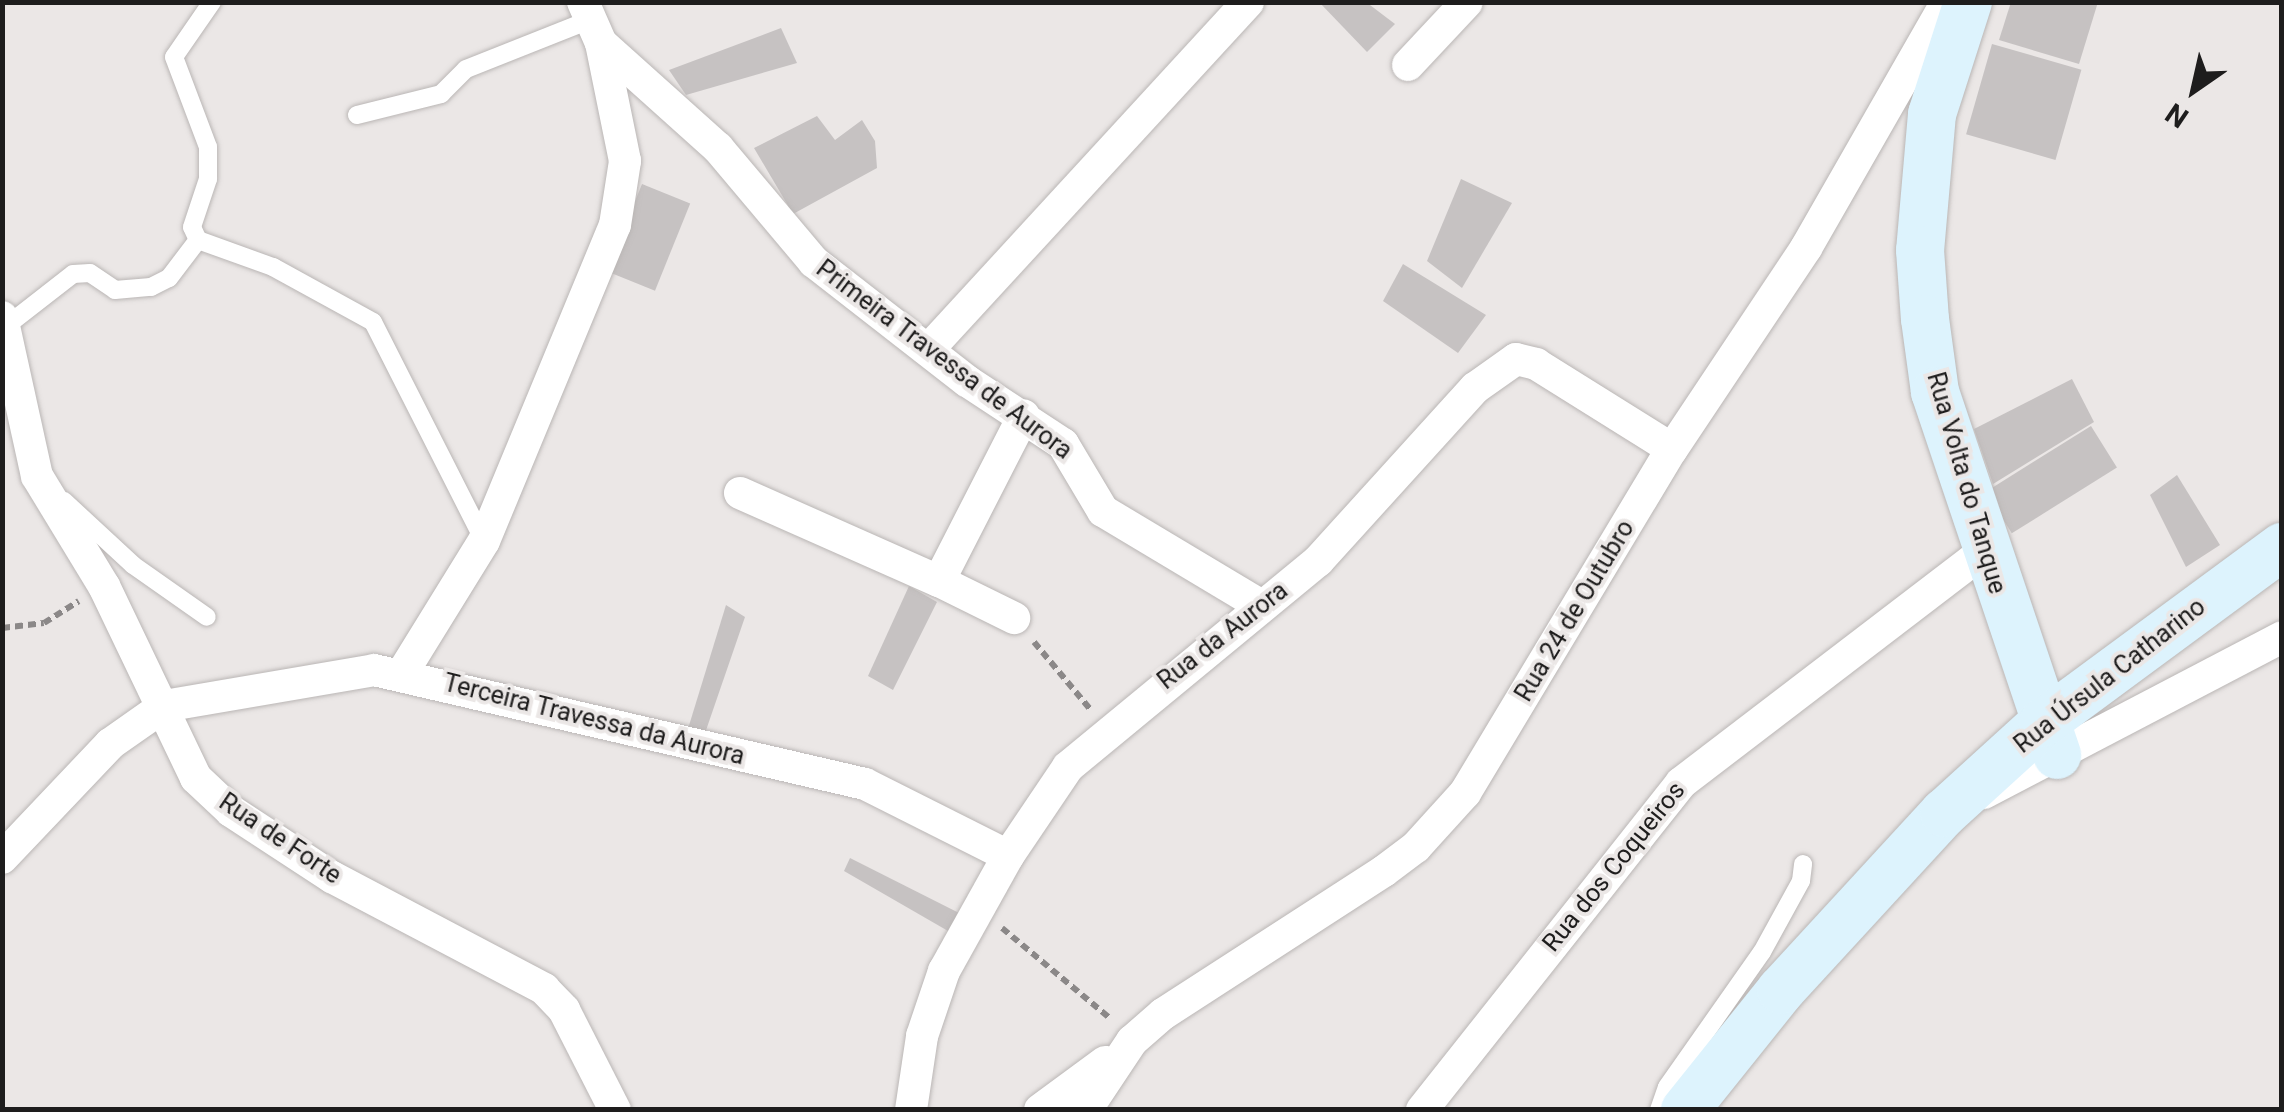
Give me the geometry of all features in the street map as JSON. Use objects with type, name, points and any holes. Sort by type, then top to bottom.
[{"type":"main road","name":"Rua Volta do Tanque","points":[[1968,2],[1932,114],[1920,250],[1935,392],[1984,551],[2050,739]]},
{"type":"main road","name":"Rua Úrsula Catharino","points":[[1685,1110],[1781,990],[1944,813],[2050,739],[2282,547]]},
{"type":"street","points":[[928,350],[1248,2]]},
{"type":"street","points":[[1408,66],[1467,2]]},
{"type":"street","name":"Rua 24 de Outubro","points":[[1086,1110],[1132,1041],[1190,994],[1384,871],[1442,820],[1672,449],[1806,248],[1947,2]]},
{"type":"street","points":[[403,672],[484,541],[624,191],[591,22]]},
{"type":"street","name":"Primeira Travessa de Aurora","points":[[591,22],[718,148],[814,262],[928,350],[1024,415],[1079,462],[1103,511],[1262,606]]},
{"type":"street","name":"Rua de Forte","points":[[4,322],[37,476],[104,586],[196,778],[232,811],[332,877],[544,989],[564,1010],[615,1110]]},
{"type":"street","name":"Rua da Aurora","points":[[910,1110],[922,1036],[944,971],[1008,856],[1068,767],[1107,729],[1318,562],[1475,388],[1516,360],[1561,376],[1672,449]]},
{"type":"street","points":[[939,582],[1024,415]]},
{"type":"street","points":[[2,462],[37,476]]},
{"type":"street","points":[[740,493],[1014,618]]},
{"type":"street","name":"Rua dos Coqueiros","points":[[1422,1110],[1681,783],[1984,551]]},
{"type":"street","name":"Rua Úrsula Catharino","points":[[2050,739],[2282,637]]},
{"type":"street","name":"Terceira Travessa da Aurora","points":[[164,706],[330,674],[403,672],[659,741],[865,784],[1008,856]]},
{"type":"street","points":[[2,858],[110,744],[164,706]]},
{"type":"street","points":[[1040,1110],[1132,1041]]},
{"type":"lane","points":[[212,2],[174,57],[208,146],[208,179],[192,227],[198,240],[273,267],[372,322],[484,541]]},
{"type":"lane","points":[[357,115],[440,94],[466,68],[591,22]]},
{"type":"lane","points":[[4,322],[73,274],[90,273],[134,293],[151,287],[169,278],[198,240]]},
{"type":"lane","points":[[37,476],[133,566],[208,616]]},
{"type":"lane","points":[[1659,1110],[1667,1087],[1762,952],[1801,881],[1802,864]]},
{"type":"path","points":[[2,628],[44,623],[104,586]]},
{"type":"path","points":[[1014,618],[1107,729]]},
{"type":"path","points":[[976,911],[1070,978],[1132,1041]]},
{"type":"building","points":[[1319,2],[1366,2],[1395,24],[1367,52]]},
{"type":"building","points":[[2011,2],[2098,2],[2079,64],[1999,40]]},
{"type":"building","points":[[781,28],[797,63],[686,95],[669,70]]},
{"type":"building","points":[[1992,44],[2081,70],[2055,160],[1966,134]]},
{"type":"building","points":[[817,116],[835,140],[862,120],[875,141],[877,168],[793,214],[754,148]]},
{"type":"building","points":[[1461,179],[1512,203],[1462,288],[1427,261]]},
{"type":"building","points":[[642,184],[690,203],[655,291],[607,271]]},
{"type":"building","points":[[1403,264],[1486,315],[1458,353],[1383,301]]},
{"type":"building","points":[[2072,379],[2094,422],[1993,484],[1974,429]]},
{"type":"building","points":[[2091,426],[2117,468],[2012,533],[1986,492]]},
{"type":"building","points":[[2177,475],[2220,545],[2186,567],[2150,495]]},
{"type":"building","points":[[909,586],[937,602],[893,690],[868,676]]},
{"type":"building","points":[[726,605],[745,617],[703,739],[687,732]]},
{"type":"building","points":[[850,858],[965,916],[955,935],[844,871]]}]
